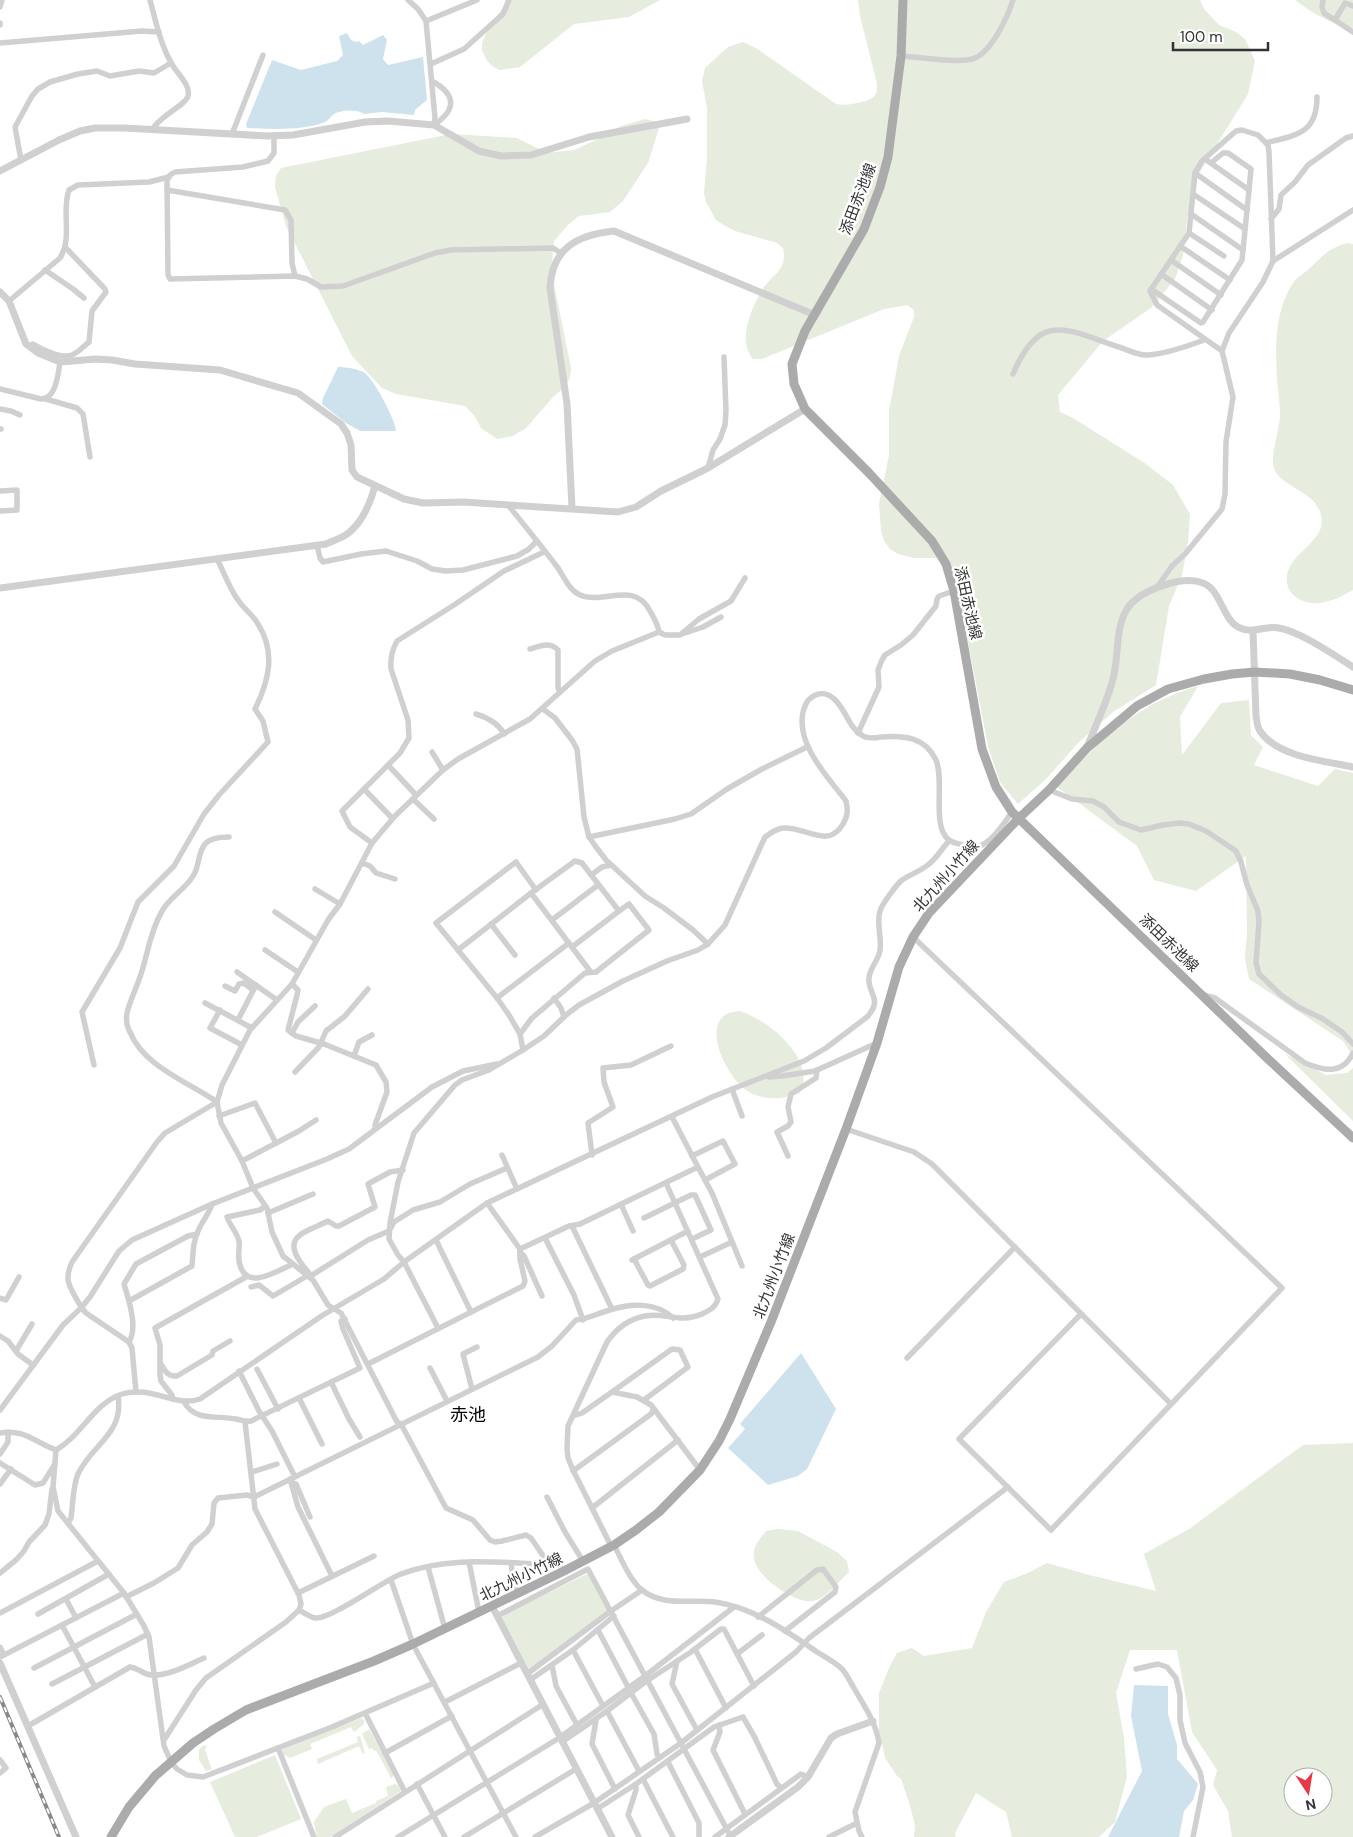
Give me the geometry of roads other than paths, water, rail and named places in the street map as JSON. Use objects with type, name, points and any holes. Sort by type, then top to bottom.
[{"type":"main road","name":"添田赤池線","points":[[904,0],[901,56],[888,157],[880,187],[864,229],[805,331],[792,364],[794,384],[805,410],[870,472],[932,541],[946,564],[954,591],[982,749],[996,787],[1016,815],[1268,1059],[1353,1138]]},
{"type":"main road","name":"北九州小竹線","points":[[111,1837],[140,1792],[171,1762],[214,1728],[246,1710],[415,1647],[445,1629],[584,1561],[636,1530],[659,1512],[700,1470],[719,1442],[771,1322],[846,1129],[877,1043],[899,967],[913,937],[929,913],[1016,815],[1049,790],[1086,748],[1124,716],[1168,689],[1204,679],[1255,672],[1290,674],[1320,680],[1353,690]]},
{"type":"street","points":[[0,7],[2,0]]},
{"type":"street","points":[[150,0],[159,32],[171,63],[188,89],[188,96],[184,103],[171,110],[155,123],[152,130]]},
{"type":"street","points":[[408,0],[418,9],[426,21],[431,64],[434,125]]},
{"type":"street","points":[[426,21],[477,0]]},
{"type":"street","points":[[431,64],[464,49],[504,14],[509,0]]},
{"type":"street","points":[[901,56],[963,60],[976,58],[988,48],[995,38],[1010,10],[1013,0]]},
{"type":"street","points":[[1323,0],[1322,7],[1324,13],[1353,32]]},
{"type":"street","points":[[1335,20],[1345,3],[1353,6]]},
{"type":"street","points":[[0,43],[142,31],[159,32]]},
{"type":"street","points":[[232,134],[263,55]]},
{"type":"street","points":[[21,160],[15,127],[32,96],[38,89],[50,82],[78,74],[97,71],[110,76],[139,71],[154,72],[171,63]]},
{"type":"street","points":[[432,81],[448,94],[451,105],[449,111],[434,125]]},
{"type":"street","points":[[1266,143],[1302,133],[1314,117],[1317,109],[1317,97]]},
{"type":"street","points":[[0,171],[80,131],[95,128],[274,136],[293,135],[365,122],[388,121],[434,125],[478,151],[500,156],[531,155],[589,137],[687,119]]},
{"type":"street","points":[[1086,748],[1113,679],[1123,618],[1128,607],[1158,586],[1172,566],[1222,509],[1226,442],[1233,397],[1222,351],[1229,333],[1263,282],[1273,261],[1270,152],[1266,143],[1258,135],[1242,130],[1236,131],[1205,159],[1195,173],[1190,233],[1150,291],[1157,305],[1222,351]]},
{"type":"street","points":[[9,301],[60,258],[65,247],[65,201],[69,190],[78,185],[149,182],[169,177],[175,172],[236,168],[268,161],[274,153],[274,136]]},
{"type":"street","points":[[1271,219],[1279,209],[1282,195],[1308,166],[1346,138],[1353,136]]},
{"type":"street","points":[[1151,289],[1200,323],[1204,322],[1242,260],[1252,169],[1228,153],[1223,153],[1211,163]]},
{"type":"street","points":[[1205,159],[1249,190]]},
{"type":"street","points":[[1195,173],[1247,210]]},
{"type":"street","points":[[169,177],[167,190],[168,275],[170,279],[295,276],[307,279],[321,287],[330,288],[343,286],[435,253],[451,250],[553,248],[561,253]]},
{"type":"street","points":[[167,190],[285,210],[291,220],[292,264],[295,276]]},
{"type":"street","points":[[1193,194],[1245,229]]},
{"type":"street","points":[[1273,261],[1353,210]]},
{"type":"street","points":[[1191,214],[1243,250]]},
{"type":"street","points":[[572,508],[567,404],[550,288],[550,274],[561,253],[569,246],[583,238],[614,231],[815,315]]},
{"type":"street","points":[[1190,233],[1224,256]]},
{"type":"street","points":[[1180,246],[1230,280]]},
{"type":"street","points":[[29,346],[33,344],[40,349],[66,356],[74,355],[88,342],[92,311],[106,292],[65,247]]},
{"type":"street","points":[[1171,260],[1220,295]]},
{"type":"street","points":[[46,270],[84,298]]},
{"type":"street","points":[[1161,274],[1212,310]]},
{"type":"street","points":[[0,292],[9,301],[19,329],[29,346],[38,354],[60,362],[96,359],[135,364],[220,370],[298,393],[341,424],[347,433],[351,445],[352,470],[357,477],[404,499],[423,503],[508,504],[618,512],[636,507],[661,491],[708,468],[805,410]]},
{"type":"street","points":[[1013,374],[1021,354],[1032,340],[1042,334],[1059,329],[1071,330],[1117,347],[1149,355],[1188,346],[1204,340]]},
{"type":"street","points":[[708,468],[713,450],[720,439],[725,425],[724,357]]},
{"type":"street","points":[[46,399],[50,397],[53,391],[60,362]]},
{"type":"street","points":[[0,388],[77,408],[83,414],[90,457]]},
{"type":"street","points":[[0,409],[20,415]]},
{"type":"street","points":[[0,588],[326,544],[345,536],[355,526],[367,508],[375,486]]},
{"type":"street","points":[[0,492],[16,490],[17,510],[0,511]]},
{"type":"street","points":[[508,504],[572,588],[579,594],[588,597],[632,595],[648,606],[658,625],[659,632]]},
{"type":"street","points":[[317,545],[323,562],[386,551],[417,561],[432,569],[446,571],[476,567],[517,556],[529,549],[537,541]]},
{"type":"street","points":[[372,843],[350,827],[342,811],[406,746],[409,729],[406,710],[391,669],[390,660],[392,650],[397,641],[504,571],[544,552]]},
{"type":"street","points":[[94,1066],[82,1012],[120,948],[138,902],[174,866],[204,814],[268,742],[263,721],[255,709],[264,692],[269,674],[269,653],[265,636],[258,623],[237,599],[217,559]]},
{"type":"street","points":[[680,635],[699,619],[731,601],[744,578]]},
{"type":"street","points":[[1158,586],[1184,582],[1206,584],[1238,627],[1253,631],[1274,627],[1281,628],[1300,636],[1353,667]]},
{"type":"street","points":[[858,733],[878,687],[878,670],[882,660],[913,635],[936,606],[939,596],[954,591]]},
{"type":"street","points":[[659,632],[664,635],[680,635],[703,627],[721,617]]},
{"type":"street","points":[[1253,631],[1258,730],[1268,740],[1284,750],[1353,767]]},
{"type":"street","points":[[548,1563],[526,1535],[495,1542],[490,1540],[473,1520],[446,1508],[401,1424],[397,1422],[341,1312],[328,1305],[313,1280],[283,1256],[272,1232],[265,1206],[253,1188],[242,1160],[221,1123],[217,1102],[222,1085],[252,1028],[292,984],[328,920],[340,904],[372,843],[392,818],[443,770],[458,759],[530,719],[595,661],[620,648],[659,632]]},
{"type":"street","points":[[530,649],[546,644],[556,647],[558,650],[558,688],[560,692]]},
{"type":"street","points":[[438,1328],[404,1262],[389,1239],[398,1182],[414,1133],[455,1085],[462,1080],[489,1070],[523,1050],[544,1036],[579,1005],[623,981],[698,950],[708,944],[725,925],[765,837],[774,830],[784,828],[825,837],[834,835],[840,830],[846,819],[848,809],[846,802],[807,747],[803,734],[802,717],[805,703],[813,696],[823,693],[839,703],[850,723],[865,738],[898,735],[913,738],[925,746],[936,760],[939,774],[941,823],[945,836],[949,841],[973,847],[980,846],[1016,815]]},
{"type":"street","points":[[543,709],[555,718],[577,749],[584,818],[589,837],[611,865],[645,896],[693,930],[708,944]]},
{"type":"street","points":[[476,714],[482,715],[501,727],[504,734]]},
{"type":"street","points":[[589,837],[691,814],[734,785],[807,747]]},
{"type":"street","points":[[432,752],[443,770]]},
{"type":"street","points":[[388,765],[434,819]]},
{"type":"street","points":[[364,789],[392,818]]},
{"type":"street","points":[[1049,790],[1072,799],[1093,801],[1104,807],[1119,822],[1136,829],[1141,830],[1180,823],[1189,824],[1206,831],[1231,846],[1238,855],[1247,885],[1258,911],[1256,963],[1258,974],[1281,995],[1342,1032],[1353,1044]]},
{"type":"street","points":[[217,1102],[177,1079],[148,1056],[136,1044],[130,1032],[127,1023],[127,1013],[142,972],[149,939],[161,911],[194,875],[199,855],[205,843],[214,839],[229,837]]},
{"type":"street","points":[[56,1450],[72,1439],[104,1403],[118,1396],[136,1392],[148,1392],[184,1402],[200,1399],[335,1308],[384,1279],[404,1262],[487,1203],[732,1089],[804,1061],[826,1048],[873,1011],[874,995],[869,981],[870,971],[880,952],[878,918],[880,909],[901,880],[931,863],[949,841]]},
{"type":"street","points":[[458,950],[575,861],[582,863],[619,911]]},
{"type":"street","points":[[523,1050],[520,1034],[497,998],[436,923],[516,862],[552,920],[590,971]]},
{"type":"street","points":[[362,863],[370,866],[376,873],[395,879]]},
{"type":"street","points":[[591,875],[602,867],[611,865]]},
{"type":"street","points":[[552,920],[598,885]]},
{"type":"street","points":[[315,889],[340,904]]},
{"type":"street","points":[[497,998],[629,904],[649,930],[596,972],[590,971],[585,973],[532,1018],[520,1034]]},
{"type":"street","points":[[274,912],[316,940]]},
{"type":"street","points":[[491,924],[515,955]]},
{"type":"street","points":[[913,937],[1282,1288],[1051,1530],[959,1439],[1081,1314]]},
{"type":"street","points":[[265,950],[298,972]]},
{"type":"street","points":[[237,972],[255,988]]},
{"type":"street","points":[[225,986],[234,991],[239,984],[244,983],[277,1000]]},
{"type":"street","points":[[292,984],[298,990],[288,1030],[292,1034],[321,1043],[376,1065],[386,1082],[387,1092],[375,1129]]},
{"type":"street","points":[[238,1020],[255,988]]},
{"type":"street","points":[[295,1072],[321,1043],[326,1031],[345,1016],[368,989]]},
{"type":"street","points":[[1202,994],[1215,998],[1305,1063],[1322,1070],[1339,1068],[1346,1065],[1353,1054]]},
{"type":"street","points":[[554,998],[561,1008],[564,1017]]},
{"type":"street","points":[[205,1003],[252,1028]]},
{"type":"street","points":[[292,1034],[298,1022],[315,1006]]},
{"type":"street","points":[[220,1010],[210,1028],[242,1045]]},
{"type":"street","points":[[354,1056],[359,1042],[372,1035]]},
{"type":"street","points":[[764,1077],[817,1070],[877,1043]]},
{"type":"street","points":[[592,1155],[588,1124],[613,1108],[604,1082],[603,1068],[631,1065],[671,1046]]},
{"type":"street","points":[[0,1410],[63,1324],[81,1308],[119,1251],[132,1240],[212,1204],[327,1160],[349,1149],[432,1087],[463,1071],[501,1063]]},
{"type":"street","points":[[788,1156],[777,1132],[788,1126],[791,1122],[788,1107],[791,1094],[816,1078],[817,1070]]},
{"type":"street","points":[[732,1089],[742,1116]]},
{"type":"street","points":[[136,1392],[132,1348],[129,1342],[81,1308],[68,1282],[67,1273],[72,1262],[161,1137],[217,1102]]},
{"type":"street","points":[[219,1116],[254,1103],[276,1143]]},
{"type":"street","points":[[672,1117],[705,1180],[742,1266]]},
{"type":"street","points":[[242,1160],[316,1120]]},
{"type":"street","points":[[846,1129],[914,1152],[926,1160],[1171,1404]]},
{"type":"street","points":[[692,1156],[723,1141],[735,1164],[705,1180]]},
{"type":"street","points":[[502,1155],[517,1189]]},
{"type":"street","points":[[520,1251],[698,1167]]},
{"type":"street","points":[[251,1287],[259,1285],[273,1296],[368,1240],[389,1231],[394,1222],[413,1210],[440,1202],[470,1184],[507,1168]]},
{"type":"street","points":[[309,1276],[300,1263],[293,1247],[296,1237],[328,1221],[336,1226],[340,1226],[375,1208],[368,1184],[390,1172],[403,1170]]},
{"type":"street","points":[[666,1182],[716,1293],[717,1303],[710,1310],[698,1316],[688,1318],[645,1316],[625,1324],[613,1334],[607,1342],[568,1426],[568,1458],[612,1545],[642,1590],[655,1597],[674,1601],[715,1602],[734,1606],[785,1631],[842,1669],[873,1722],[879,1743],[855,1812],[862,1837]]},
{"type":"street","points":[[268,1213],[313,1194]]},
{"type":"street","points":[[644,1218],[691,1195],[695,1195],[711,1230],[692,1239]]},
{"type":"street","points":[[487,1203],[524,1256],[542,1296]]},
{"type":"street","points":[[130,1301],[192,1266],[194,1243],[212,1204]]},
{"type":"street","points":[[621,1204],[633,1231]]},
{"type":"street","points":[[246,1277],[243,1275],[239,1264],[238,1240],[227,1217],[260,1210],[265,1206]]},
{"type":"street","points":[[572,1226],[612,1309]]},
{"type":"street","points":[[671,1240],[684,1265],[683,1269],[650,1286],[632,1260],[688,1231]]},
{"type":"street","points":[[129,1342],[133,1320],[130,1301],[124,1284],[136,1264],[188,1236],[197,1234]]},
{"type":"street","points":[[545,1238],[574,1295],[583,1320]]},
{"type":"street","points":[[436,1240],[471,1312]]},
{"type":"street","points":[[700,1257],[732,1242]]},
{"type":"street","points":[[907,1358],[1015,1248]]},
{"type":"street","points":[[368,1364],[523,1286],[525,1281],[520,1251]]},
{"type":"street","points":[[173,1398],[161,1381],[160,1345],[155,1328],[246,1277],[264,1277],[293,1264]]},
{"type":"street","points":[[0,1298],[6,1300],[19,1277]]},
{"type":"street","points":[[0,1646],[2,1656],[76,1618],[162,1579],[178,1568],[192,1545],[207,1532],[212,1524],[214,1503],[218,1498],[248,1495],[254,1497],[292,1479],[538,1356],[552,1346],[576,1320],[583,1320],[612,1309],[645,1305],[668,1312],[673,1318]]},
{"type":"street","points":[[184,1402],[188,1409],[201,1416],[251,1422],[360,1368],[343,1328],[342,1321],[345,1319]]},
{"type":"street","points":[[16,1351],[32,1324]]},
{"type":"street","points":[[0,1336],[8,1341],[16,1351],[33,1365]]},
{"type":"street","points":[[160,1362],[168,1374],[173,1377],[177,1376],[212,1355],[213,1351],[230,1341]]},
{"type":"street","points":[[472,1389],[463,1354],[477,1347]]},
{"type":"street","points":[[573,1416],[582,1413],[672,1349],[680,1350],[688,1367],[644,1400]]},
{"type":"street","points":[[430,1368],[448,1401]]},
{"type":"street","points":[[258,1369],[278,1409]]},
{"type":"street","points":[[239,1371],[262,1416],[272,1430],[292,1479],[298,1507],[332,1576]]},
{"type":"street","points":[[331,1382],[360,1437]]},
{"type":"street","points":[[612,1392],[644,1400],[654,1409],[700,1470]]},
{"type":"street","points":[[68,1523],[71,1518],[77,1474],[116,1424],[120,1408],[118,1396]]},
{"type":"street","points":[[299,1398],[322,1444]]},
{"type":"street","points":[[573,1471],[651,1414],[654,1409]]},
{"type":"street","points":[[164,1740],[196,1690],[206,1678],[286,1622],[298,1610],[301,1604],[298,1593],[255,1509],[246,1422]]},
{"type":"street","points":[[0,1454],[8,1442],[8,1432]]},
{"type":"street","points":[[0,1433],[25,1434],[44,1446],[56,1450]]},
{"type":"street","points":[[592,1508],[678,1440]]},
{"type":"street","points":[[0,1573],[16,1560],[45,1525],[49,1514],[53,1487],[56,1450]]},
{"type":"street","points":[[0,1463],[35,1485],[43,1484],[55,1464]]},
{"type":"street","points":[[252,1472],[277,1464]]},
{"type":"street","points":[[0,1484],[11,1469]]},
{"type":"street","points":[[292,1479],[310,1517]]},
{"type":"street","points":[[53,1487],[58,1511],[125,1595],[148,1634],[164,1746],[171,1762],[187,1775],[203,1777],[365,1713],[434,1683]]},
{"type":"street","points":[[535,1837],[636,1784],[668,1762],[697,1730],[796,1652],[809,1638],[1008,1487]]},
{"type":"street","points":[[547,1497],[584,1561]]},
{"type":"street","points":[[298,1593],[374,1556]]},
{"type":"street","points":[[0,1613],[98,1561]]},
{"type":"street","points":[[298,1610],[315,1618],[321,1617],[335,1612],[400,1575],[449,1562],[548,1563],[559,1565],[564,1571]]},
{"type":"street","points":[[469,1562],[479,1612]]},
{"type":"street","points":[[511,1563],[514,1585],[518,1594]]},
{"type":"street","points":[[428,1567],[445,1629]]},
{"type":"street","points":[[497,1616],[588,1569],[730,1837],[798,1787],[808,1777],[831,1738],[837,1734],[873,1722]]},
{"type":"street","points":[[758,1617],[817,1570],[823,1570],[836,1587],[836,1592],[785,1631]]},
{"type":"street","points":[[38,1614],[109,1574]]},
{"type":"street","points":[[391,1580],[415,1647],[516,1837]]},
{"type":"street","points":[[528,1677],[642,1590]]},
{"type":"street","points":[[66,1599],[76,1618]]},
{"type":"street","points":[[492,1606],[609,1836]]},
{"type":"street","points":[[398,1837],[486,1782],[608,1712],[646,1678],[734,1606]]},
{"type":"street","points":[[34,1668],[137,1614]]},
{"type":"street","points":[[528,1677],[552,1665],[573,1650],[598,1630],[612,1614]]},
{"type":"street","points":[[62,1625],[95,1687]]},
{"type":"street","points":[[560,1740],[628,1687],[677,1661],[721,1629],[724,1629],[754,1686]]},
{"type":"street","points":[[598,1630],[628,1687]]},
{"type":"street","points":[[52,1684],[148,1634]]},
{"type":"street","points":[[737,1654],[762,1635]]},
{"type":"street","points":[[695,1649],[726,1708]]},
{"type":"street","points":[[573,1650],[602,1706]]},
{"type":"street","points":[[28,1726],[130,1667],[155,1675],[181,1668],[204,1658]]},
{"type":"street","points":[[677,1661],[672,1684],[697,1730]]},
{"type":"street","points":[[445,1702],[521,1662]]},
{"type":"street","points":[[0,1663],[76,1837]]},
{"type":"street","points":[[1136,1669],[1158,1664],[1167,1668],[1176,1678],[1180,1695],[1180,1720],[1185,1743],[1200,1772],[1203,1787],[1193,1837]]},
{"type":"street","points":[[552,1665],[556,1686],[577,1725]]},
{"type":"street","points":[[631,1693],[654,1734],[656,1754],[659,1758]]},
{"type":"street","points":[[335,1837],[542,1705]]},
{"type":"street","points":[[608,1712],[640,1771]]},
{"type":"street","points":[[365,1713],[405,1792]]},
{"type":"street","points":[[385,1753],[452,1716]]},
{"type":"street","points":[[595,1806],[615,1789],[659,1758],[714,1727],[743,1718],[781,1788]]},
{"type":"street","points":[[596,1720],[592,1744],[615,1789]]},
{"type":"street","points":[[719,1726],[720,1732],[713,1750],[745,1814]]},
{"type":"street","points":[[278,1748],[314,1837]]},
{"type":"street","points":[[0,1760],[6,1768],[0,1773]]},
{"type":"street","points":[[668,1762],[699,1823],[699,1837]]},
{"type":"street","points":[[464,1837],[576,1769]]},
{"type":"street","points":[[715,1837],[801,1774],[808,1777]]},
{"type":"street","points":[[643,1779],[673,1837]]},
{"type":"street","points":[[418,1784],[445,1837]]},
{"type":"street","points":[[636,1784],[628,1815],[639,1837]]},
{"type":"street","points":[[829,1837],[857,1823]]},
{"type":"water","points":[[347,33],[351,40],[359,41],[363,45],[383,35],[387,40],[383,59],[388,65],[423,57],[427,100],[415,110],[414,115],[382,112],[364,114],[357,111],[345,111],[334,114],[325,122],[307,127],[287,129],[247,128],[246,124],[272,60],[301,70],[337,61],[343,55],[339,36]]},
{"type":"water","points":[[338,367],[359,370],[369,377],[388,409],[396,431],[360,431],[346,423],[322,404]]},
{"type":"water","points":[[801,1353],[836,1409],[807,1469],[798,1476],[768,1485],[728,1448],[745,1429],[740,1424]]},
{"type":"water","points":[[1134,1685],[1168,1686],[1168,1714],[1177,1745],[1177,1759],[1198,1784],[1193,1800],[1184,1811],[1179,1837],[1108,1837],[1142,1771],[1131,1716]]},
{"type":"railway","points":[[0,1697],[59,1837]]},
{"type":"district","name":"赤池","points":[[468,1415]]}]
